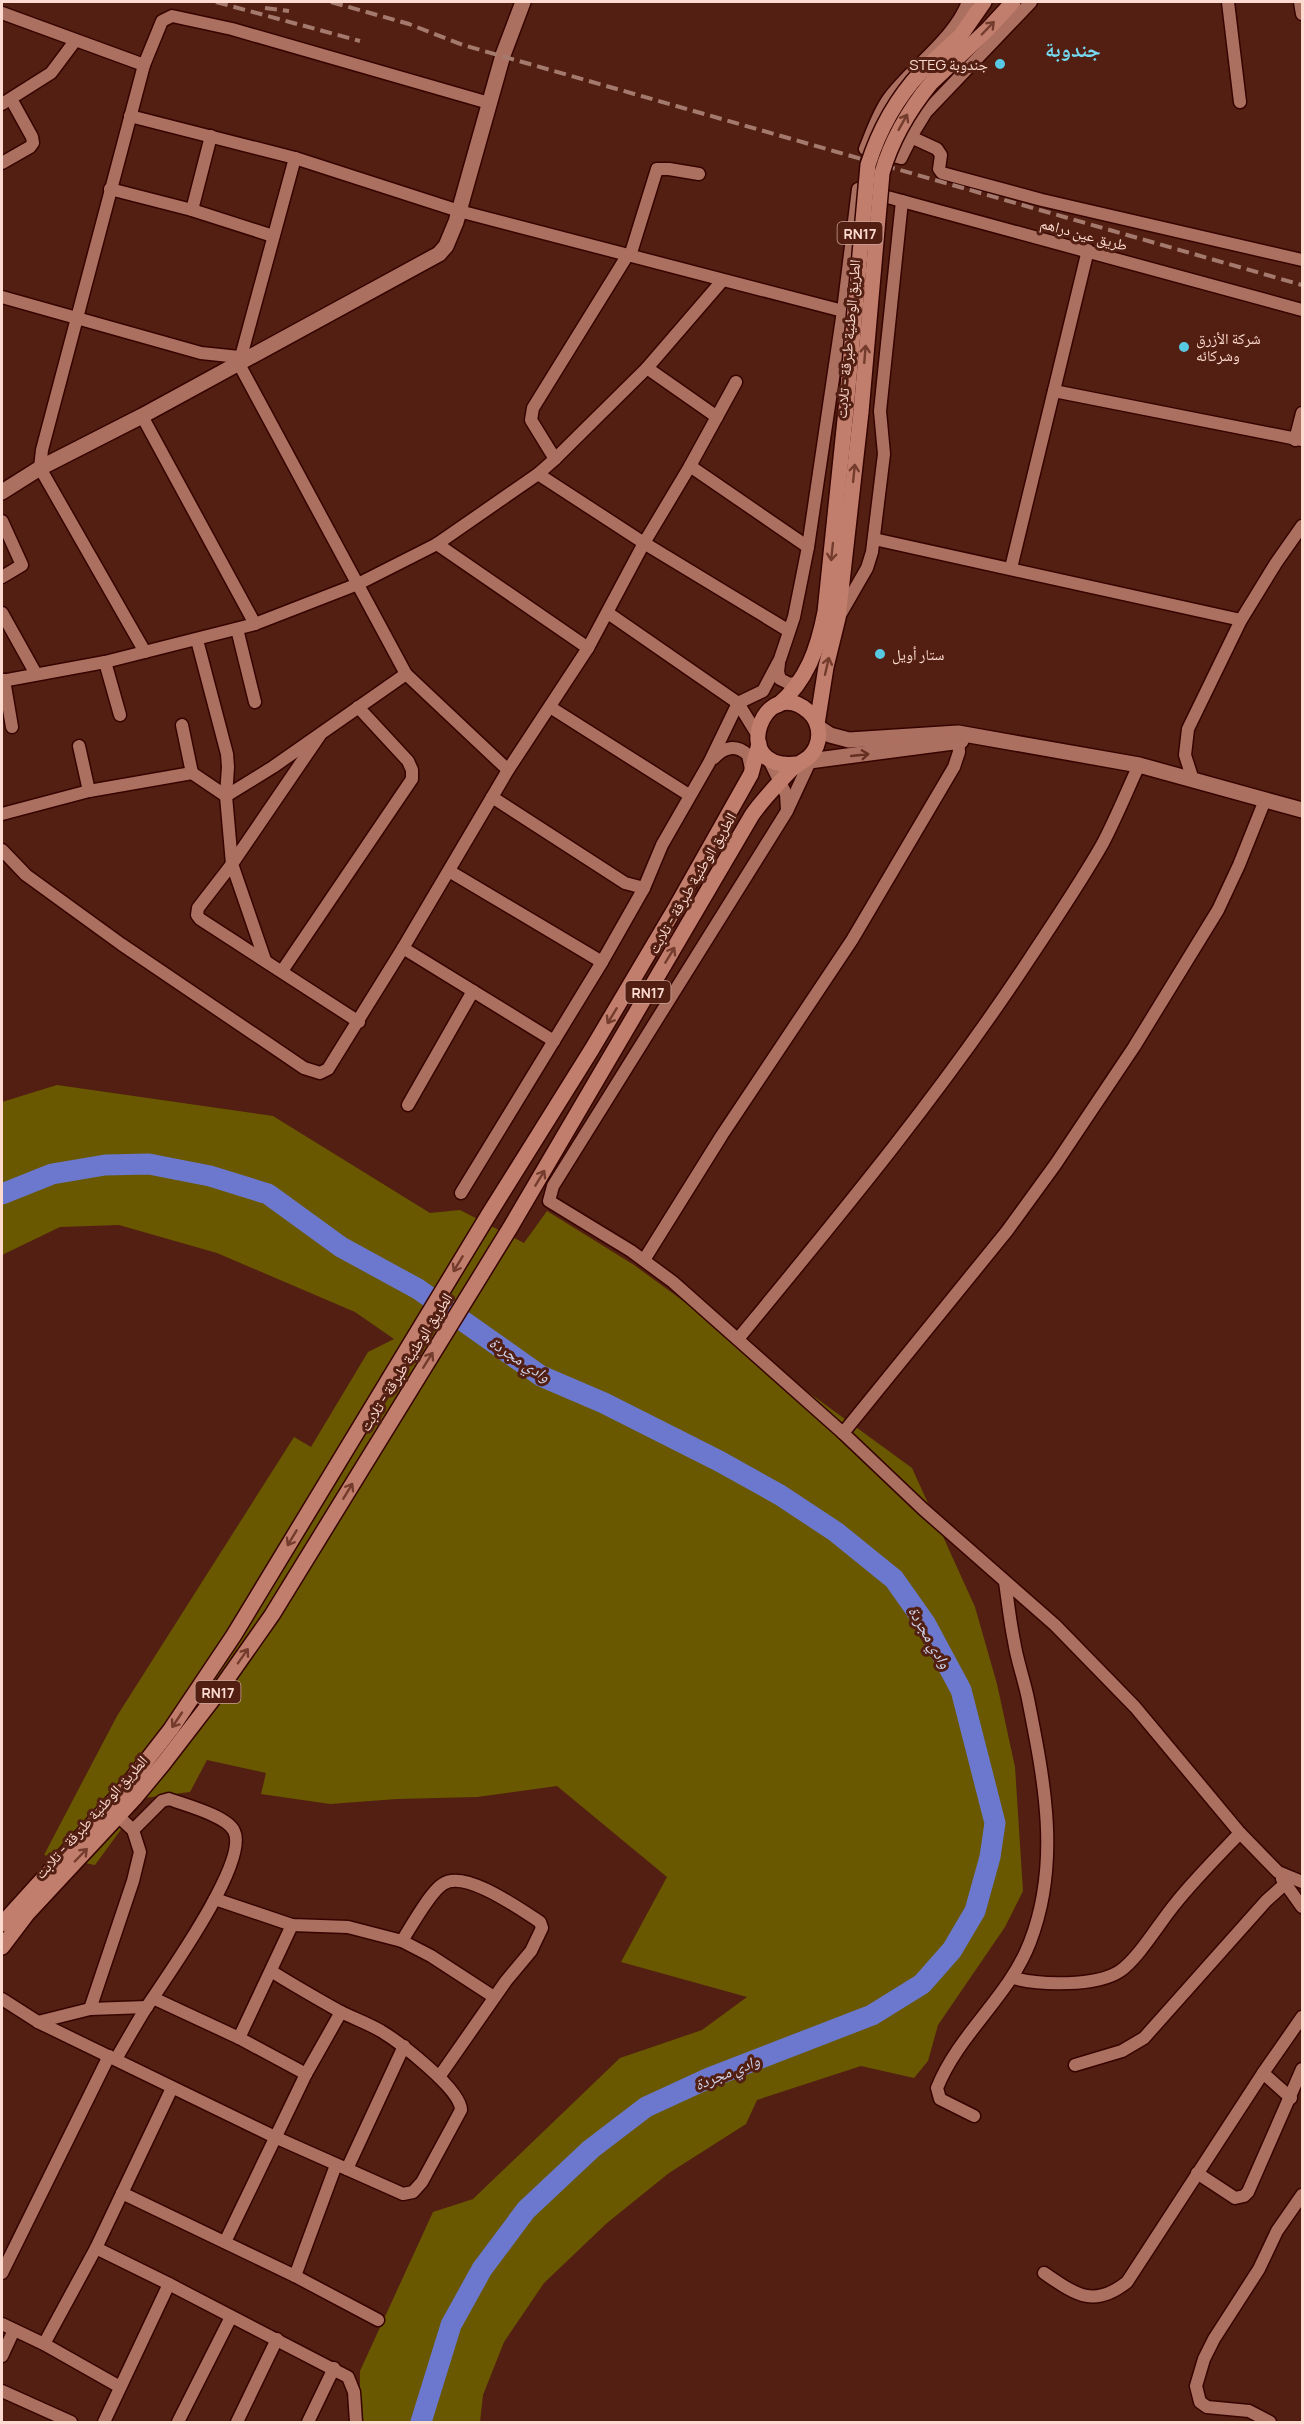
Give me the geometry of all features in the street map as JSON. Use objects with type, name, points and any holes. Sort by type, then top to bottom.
[{"type":"main road","name":"الطريق الوطنية طبرقة - تلابت","points":[[775,706],[792,693],[812,660],[825,612],[853,411],[882,173],[887,156],[926,77],[984,2]]},
{"type":"main road","name":"الطريق الوطنية طبرقة - تلابت","points":[[926,77],[987,30],[1013,2]]},
{"type":"main road","name":"الطريق الوطنية طبرقة - تلابت","points":[[818,725],[826,667],[838,618],[853,411]]},
{"type":"main road","points":[[775,706],[797,705],[806,709],[818,725]]},
{"type":"main road","name":"RN17","points":[[758,739],[759,724],[764,715],[775,706]]},
{"type":"main road","name":"RN17","points":[[806,759],[819,735],[818,725]]},
{"type":"main road","name":"الطريق الوطنية طبرقة - تلابت","points":[[2,1924],[126,1787],[171,1729],[234,1635],[676,908],[751,774],[758,739]]},
{"type":"main road","points":[[758,739],[768,758],[777,763],[806,759]]},
{"type":"main road","name":"الطريق الوطنية طبرقة - تلابت","points":[[2,1947],[58,1880],[163,1764],[272,1616],[510,1228],[752,815],[781,781],[806,759]]},
{"type":"street","points":[[2,492],[40,468],[142,416],[239,361],[429,261],[446,246],[459,211],[502,55],[523,2]]},
{"type":"street","points":[[968,2],[953,29],[918,64],[888,100],[865,148],[901,158],[926,112],[1031,2]]},
{"type":"street","points":[[1228,2],[1240,102]]},
{"type":"street","points":[[1300,2],[1302,14]]},
{"type":"street","points":[[2,13],[144,64]]},
{"type":"street","points":[[145,652],[40,468],[42,450],[144,64],[162,21],[172,16],[232,29],[489,103]]},
{"type":"street","points":[[2,163],[33,143],[32,137],[6,102],[51,73],[75,41]]},
{"type":"street","points":[[130,116],[295,158],[459,211],[843,311],[808,547],[800,589],[777,672],[780,679],[787,684],[800,682]]},
{"type":"street","points":[[192,210],[211,136]]},
{"type":"street","name":"طريق عين دراهم","points":[[911,137],[938,149],[941,155],[939,169],[942,173],[1042,200],[1302,260]]},
{"type":"street","points":[[295,158],[239,361],[406,674],[508,770]]},
{"type":"street","points":[[555,459],[531,420],[533,408],[629,256],[657,169],[699,174]]},
{"type":"street","points":[[110,189],[192,210],[273,236]]},
{"type":"street","name":"طريق عين دراهم","points":[[843,311],[858,189],[1302,310]]},
{"type":"street","points":[[838,618],[867,568],[874,539],[884,454],[880,411],[902,201]]},
{"type":"street","points":[[1011,568],[1088,250]]},
{"type":"street","points":[[12,727],[3,680],[105,662],[255,624],[358,584],[437,544],[538,474],[555,459],[647,368],[722,281]]},
{"type":"street","points":[[2,297],[201,353],[239,361]]},
{"type":"street","points":[[647,368],[717,417]]},
{"type":"street","points":[[2,850],[26,875],[121,944],[304,1068],[320,1073],[328,1069],[359,1022],[508,770],[588,648],[644,543],[736,382]]},
{"type":"street","points":[[1054,391],[1299,440],[1302,413]]},
{"type":"street","points":[[142,416],[255,624]]},
{"type":"street","points":[[690,466],[808,547]]},
{"type":"street","points":[[538,474],[644,543],[789,631]]},
{"type":"street","points":[[2,521],[22,564],[2,577]]},
{"type":"street","points":[[1193,780],[1185,755],[1188,729],[1241,620],[1302,526]]},
{"type":"street","points":[[874,539],[1241,620]]},
{"type":"street","points":[[437,544],[588,648]]},
{"type":"street","points":[[2,613],[36,674]]},
{"type":"street","points":[[608,613],[738,703],[758,739]]},
{"type":"street","points":[[237,629],[255,702]]},
{"type":"street","points":[[197,640],[226,754],[228,767],[226,796],[232,864],[265,960]]},
{"type":"street","points":[[460,1193],[602,962],[644,888],[662,845],[709,763],[738,703],[763,691],[780,659]]},
{"type":"street","points":[[105,662],[120,715]]},
{"type":"street","points":[[226,796],[273,767],[406,674]]},
{"type":"street","points":[[738,703],[775,706]]},
{"type":"street","points":[[282,971],[412,779],[412,770],[408,761],[358,707]]},
{"type":"street","points":[[550,707],[689,795]]},
{"type":"street","points":[[182,725],[192,773]]},
{"type":"street","points":[[818,725],[830,735],[849,740],[988,738],[1139,765],[1302,810]]},
{"type":"street","points":[[320,735],[232,864],[198,908],[197,915],[359,1022]]},
{"type":"street","points":[[958,737],[806,759],[787,811],[552,1186],[549,1197],[551,1204],[606,1235],[673,1282],[1055,1625],[1135,1707],[1240,1833],[1278,1872],[1302,1907]]},
{"type":"street","points":[[644,1260],[735,1116],[852,940],[954,767],[959,752],[958,737]]},
{"type":"street","points":[[79,746],[89,790]]},
{"type":"street","points":[[709,763],[725,748],[737,748],[750,758],[751,774]]},
{"type":"street","points":[[768,758],[786,794],[787,811]]},
{"type":"street","points":[[738,1339],[909,1129],[977,1035],[1043,939],[1102,843],[1139,765]]},
{"type":"street","points":[[2,814],[89,790],[192,773],[226,796]]},
{"type":"street","points":[[492,797],[625,883],[644,888]]},
{"type":"street","points":[[843,1433],[1007,1231],[1055,1165],[1134,1047],[1218,910],[1239,866],[1265,800]]},
{"type":"street","points":[[449,871],[602,962]]},
{"type":"street","points":[[403,948],[554,1041]]},
{"type":"street","points":[[408,1105],[473,991]]},
{"type":"street","points":[[974,2116],[940,2099],[937,2088],[974,2026],[1013,1978],[1030,1941],[1047,1878],[1047,1811],[1028,1698],[1014,1642],[1005,1582]]},
{"type":"street","points":[[2,2273],[113,2058],[215,1899],[236,1851],[237,1839],[234,1829],[224,1821],[169,1799],[162,1801],[133,1830]]},
{"type":"street","points":[[90,2009],[133,1881],[140,1852],[133,1830],[118,1816]]},
{"type":"street","points":[[1013,1978],[1038,1984],[1065,1983],[1105,1977],[1121,1970],[1176,1902],[1240,1833]]},
{"type":"street","points":[[1278,1872],[1302,1882]]},
{"type":"street","points":[[402,1941],[442,1884],[460,1881],[478,1886],[506,1901],[540,1922],[542,1928],[531,1951],[494,1997],[439,2077]]},
{"type":"street","points":[[1076,2065],[1122,2051],[1144,2038],[1266,1901],[1286,1883]]},
{"type":"street","points":[[215,1899],[292,1925],[348,1927],[402,1941],[431,1956],[494,1997]]},
{"type":"street","points":[[239,2038],[292,1925]]},
{"type":"street","points":[[2,1999],[38,2022],[277,2138],[403,2194],[413,2192],[422,2182],[461,2110],[460,2100],[439,2077],[404,2046],[380,2030],[300,1990],[272,1971]]},
{"type":"street","points":[[38,2022],[90,2009],[150,2002],[239,2038],[306,2074]]},
{"type":"street","points":[[225,2242],[306,2074],[341,2012]]},
{"type":"street","points":[[1044,2273],[1073,2293],[1088,2297],[1105,2295],[1121,2287],[1138,2269],[1197,2173],[1302,2017]]},
{"type":"street","points":[[295,2276],[342,2167],[404,2046]]},
{"type":"street","points":[[1197,2173],[1235,2198],[1244,2196],[1248,2192],[1291,2098],[1302,2068]]},
{"type":"street","points":[[1263,2073],[1291,2098]]},
{"type":"street","points":[[44,2344],[96,2248],[172,2088]]},
{"type":"street","points":[[123,2193],[295,2276],[378,2320]]},
{"type":"street","points":[[1270,2422],[1249,2411],[1207,2407],[1200,2402],[1196,2386],[1204,2359],[1214,2339],[1259,2269],[1277,2231],[1302,2195]]},
{"type":"street","points":[[96,2248],[348,2377],[352,2385],[356,2422]]},
{"type":"street","points":[[104,2422],[169,2284]]},
{"type":"street","points":[[178,2422],[231,2317]]},
{"type":"street","points":[[2,2324],[44,2344],[120,2387]]},
{"type":"street","points":[[2,2356],[14,2330]]},
{"type":"street","points":[[237,2422],[277,2339]]},
{"type":"street","points":[[308,2422],[334,2368]]},
{"type":"street","points":[[2,2391],[71,2422]]},
{"type":"street","points":[[39,2422],[45,2410]]},
{"type":"shaded area","points":[[57,1085],[273,1116],[430,1213],[460,1210],[524,1243],[547,1211],[634,1265],[912,1468],[975,1607],[997,1684],[1015,1767],[1023,1891],[1005,1927],[938,2025],[928,2061],[914,2078],[861,2066],[757,2100],[746,2124],[669,2173],[607,2223],[544,2283],[504,2342],[483,2395],[480,2422],[360,2422],[360,2371],[433,2212],[473,2199],[620,2058],[702,2030],[747,1997],[621,1962],[667,1877],[557,1786],[477,1797],[397,1799],[330,1804],[261,1794],[266,1773],[207,1760],[190,1792],[144,1798],[95,1865],[44,1855],[117,1716],[294,1437],[311,1447],[368,1352],[394,1339],[355,1312],[217,1253],[119,1225],[60,1227],[2,1255],[2,1102]]},
{"type":"waterway","name":"وادي مجردة","points":[[2,1194],[52,1174],[105,1165],[149,1164],[210,1176],[268,1194],[341,1247],[418,1289],[541,1376],[604,1403],[719,1461],[780,1495],[836,1532],[894,1579],[925,1623],[961,1690],[995,1823],[990,1857],[975,1911],[952,1950],[922,1984],[872,2015],[709,2078],[646,2107],[591,2149],[526,2210],[482,2269],[451,2325],[421,2422]]},
{"type":"railway","points":[[216,2],[360,41]]},
{"type":"railway","points":[[331,2],[409,24],[463,45],[1302,285]]},
{"type":"railway","points":[[265,8],[289,11]]},
{"type":"place","name":"STEG جندوبة","points":[[1000,64]]},
{"type":"place","name":"شركة الأزرق وشركائه","points":[[1184,347]]},
{"type":"place","name":"ستار أويل","points":[[880,654]]},
{"type":"district","name":"جندوبة","points":[[1073,49]]}]
